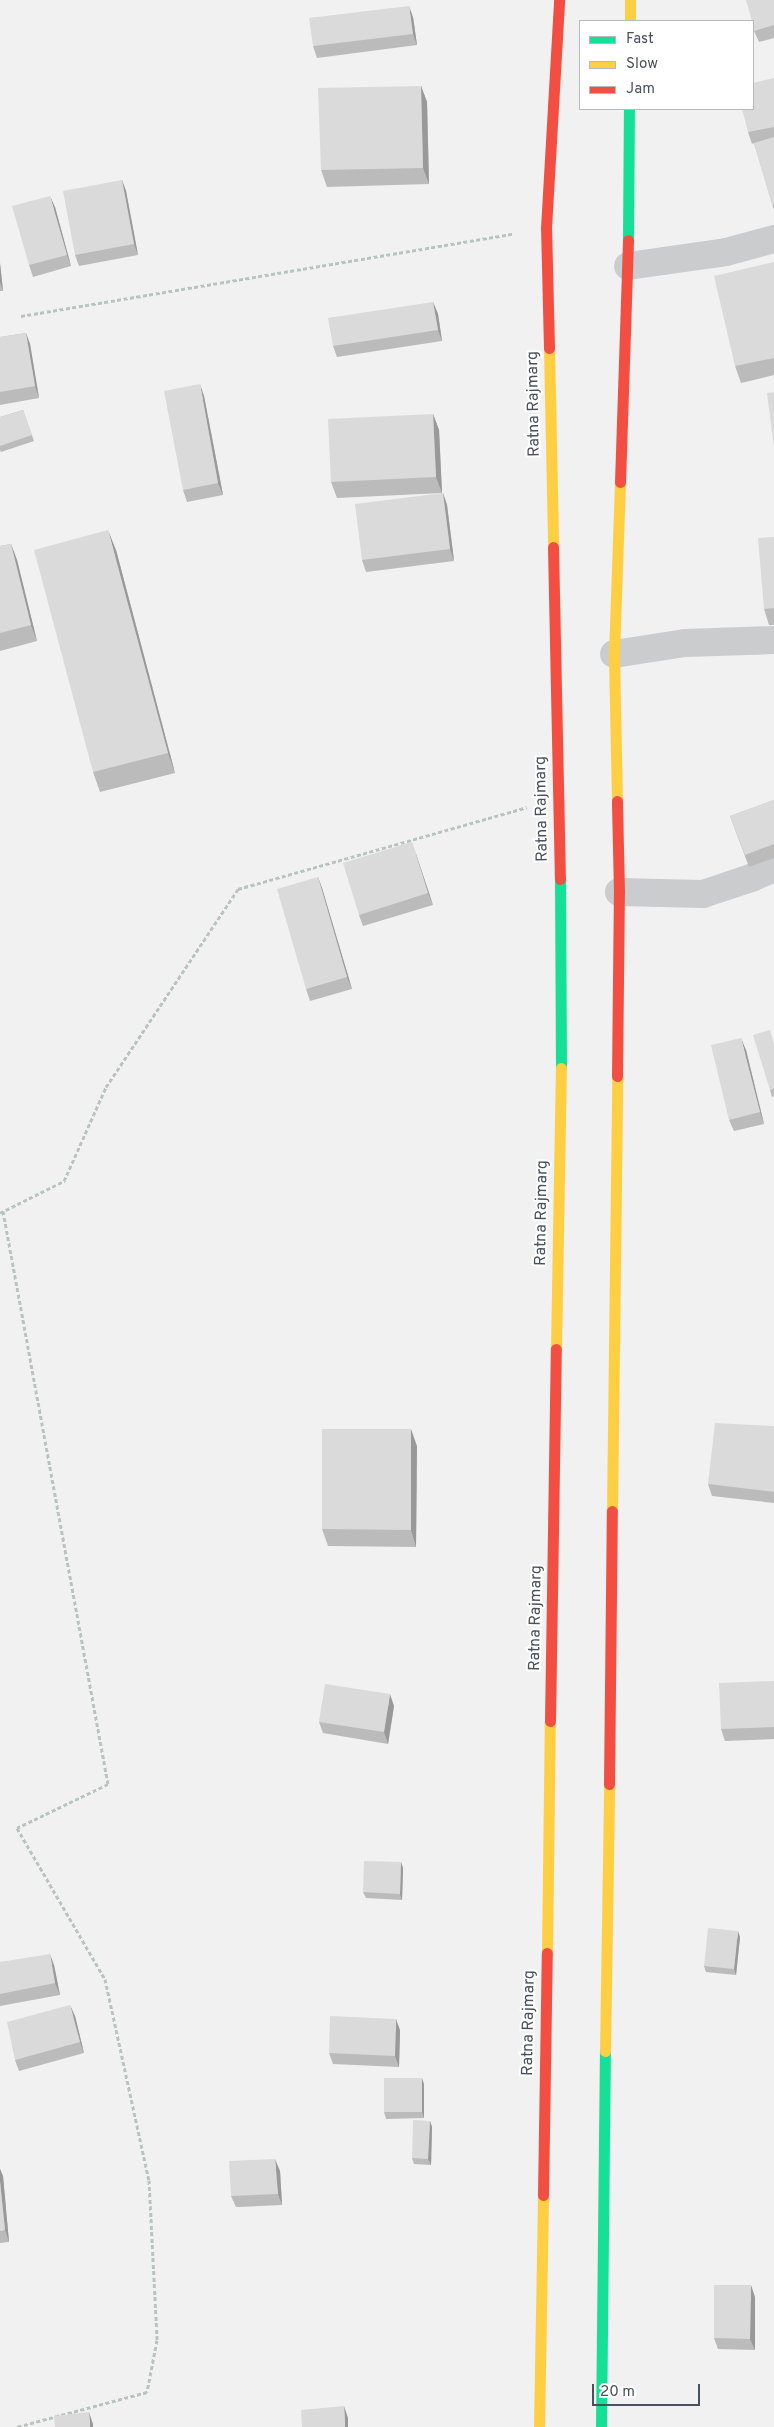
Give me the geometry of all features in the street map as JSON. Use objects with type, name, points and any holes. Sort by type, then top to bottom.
[{"type":"main road","name":"Ratna Rajmarg","points":[[539,2427],[562,990],[546,228],[559,0]]},
{"type":"main road","points":[[630,0],[630,20]]},
{"type":"main road","points":[[601,2427],[619,892],[614,654],[628,266],[629,110]]},
{"type":"street","points":[[628,266],[726,252],[774,239]]},
{"type":"street","points":[[614,654],[685,643],[774,640]]},
{"type":"street","points":[[619,892],[704,894],[752,878],[774,868]]},
{"type":"path","points":[[21,316],[546,228]]},
{"type":"path","points":[[16,2427],[147,2392],[158,2340],[149,2180],[105,1979],[17,1828],[108,1784],[2,1212],[64,1181],[106,1088],[238,889],[558,798]]},
{"type":"building","points":[[746,0],[774,0],[774,25],[754,31],[754,20],[752,20]]},
{"type":"building","points":[[409,6],[413,34],[313,46],[309,18]]},
{"type":"building","points":[[774,78],[774,127],[748,132],[742,110],[754,110],[754,83]]},
{"type":"building","points":[[421,86],[423,168],[321,170],[318,88]]},
{"type":"building","points":[[774,137],[774,204],[772,205],[754,143]]},
{"type":"building","points":[[122,180],[134,244],[75,255],[63,191]]},
{"type":"building","points":[[50,196],[67,255],[29,265],[12,206]]},
{"type":"building","points":[[774,262],[774,358],[735,366],[714,276]]},
{"type":"building","points":[[433,302],[438,330],[333,346],[328,318]]},
{"type":"building","points":[[26,333],[35,386],[0,392],[0,337]]},
{"type":"building","points":[[200,384],[218,483],[183,490],[164,391]]},
{"type":"building","points":[[774,392],[774,448],[767,393]]},
{"type":"building","points":[[23,410],[32,435],[0,446],[0,417]]},
{"type":"building","points":[[433,414],[436,477],[331,482],[328,419]]},
{"type":"building","points":[[443,493],[450,549],[362,560],[355,504]]},
{"type":"building","points":[[108,530],[168,753],[93,772],[34,550]]},
{"type":"building","points":[[774,537],[774,608],[764,609],[758,538]]},
{"type":"building","points":[[11,544],[31,625],[0,633],[0,546]]},
{"type":"building","points":[[774,800],[774,844],[745,855],[730,816]]},
{"type":"building","points":[[412,842],[428,893],[359,915],[343,863]]},
{"type":"building","points":[[318,877],[347,977],[306,989],[277,889]]},
{"type":"building","points":[[770,1030],[774,1044],[774,1089],[770,1090],[753,1035]]},
{"type":"building","points":[[741,1038],[760,1112],[729,1120],[711,1045]]},
{"type":"building","points":[[715,1423],[774,1426],[774,1492],[708,1484]]},
{"type":"building","points":[[322,1429],[411,1429],[411,1530],[322,1529]]},
{"type":"building","points":[[774,1681],[774,1727],[721,1729],[719,1683]]},
{"type":"building","points":[[325,1684],[390,1694],[384,1732],[319,1722]]},
{"type":"building","points":[[364,1861],[401,1862],[400,1894],[363,1892]]},
{"type":"building","points":[[708,1928],[738,1931],[734,1969],[704,1966]]},
{"type":"building","points":[[50,1954],[55,1983],[0,1994],[0,1962]]},
{"type":"building","points":[[70,2005],[80,2042],[15,2060],[7,2022]]},
{"type":"building","points":[[330,2016],[396,2019],[395,2056],[329,2053]]},
{"type":"building","points":[[384,2078],[422,2078],[422,2112],[384,2112]]},
{"type":"building","points":[[413,2120],[430,2121],[428,2159],[412,2158]]},
{"type":"building","points":[[275,2159],[278,2194],[231,2196],[229,2161]]},
{"type":"building","points":[[0,2181],[5,2230],[0,2231]]},
{"type":"building","points":[[714,2285],[751,2285],[750,2339],[714,2338]]},
{"type":"building","points":[[344,2406],[345,2427],[302,2427],[301,2410]]},
{"type":"building","points":[[89,2412],[90,2427],[55,2427],[54,2416]]},
{"type":"traffic: fast","points":[[628,240],[629,110]]},
{"type":"traffic: fast","points":[[560,879],[561,1068]]},
{"type":"traffic: fast","points":[[601,2427],[605,2051]]},
{"type":"traffic: slow","points":[[630,0],[630,20]]},
{"type":"traffic: slow","points":[[549,348],[553,547]]},
{"type":"traffic: slow","points":[[617,801],[614,654],[620,482]]},
{"type":"traffic: slow","points":[[556,1349],[561,1068]]},
{"type":"traffic: slow","points":[[612,1511],[617,1076]]},
{"type":"traffic: slow","points":[[547,1953],[550,1721]]},
{"type":"traffic: slow","points":[[605,2051],[609,1784]]},
{"type":"traffic: slow","points":[[539,2427],[543,2195]]},
{"type":"traffic: jam","points":[[549,348],[546,228],[559,0]]},
{"type":"traffic: jam","points":[[620,482],[628,240]]},
{"type":"traffic: jam","points":[[553,547],[560,879]]},
{"type":"traffic: jam","points":[[617,801],[619,892],[617,1076]]},
{"type":"traffic: jam","points":[[550,1721],[556,1349]]},
{"type":"traffic: jam","points":[[609,1784],[612,1511]]},
{"type":"traffic: jam","points":[[543,2195],[547,1953]]}]
